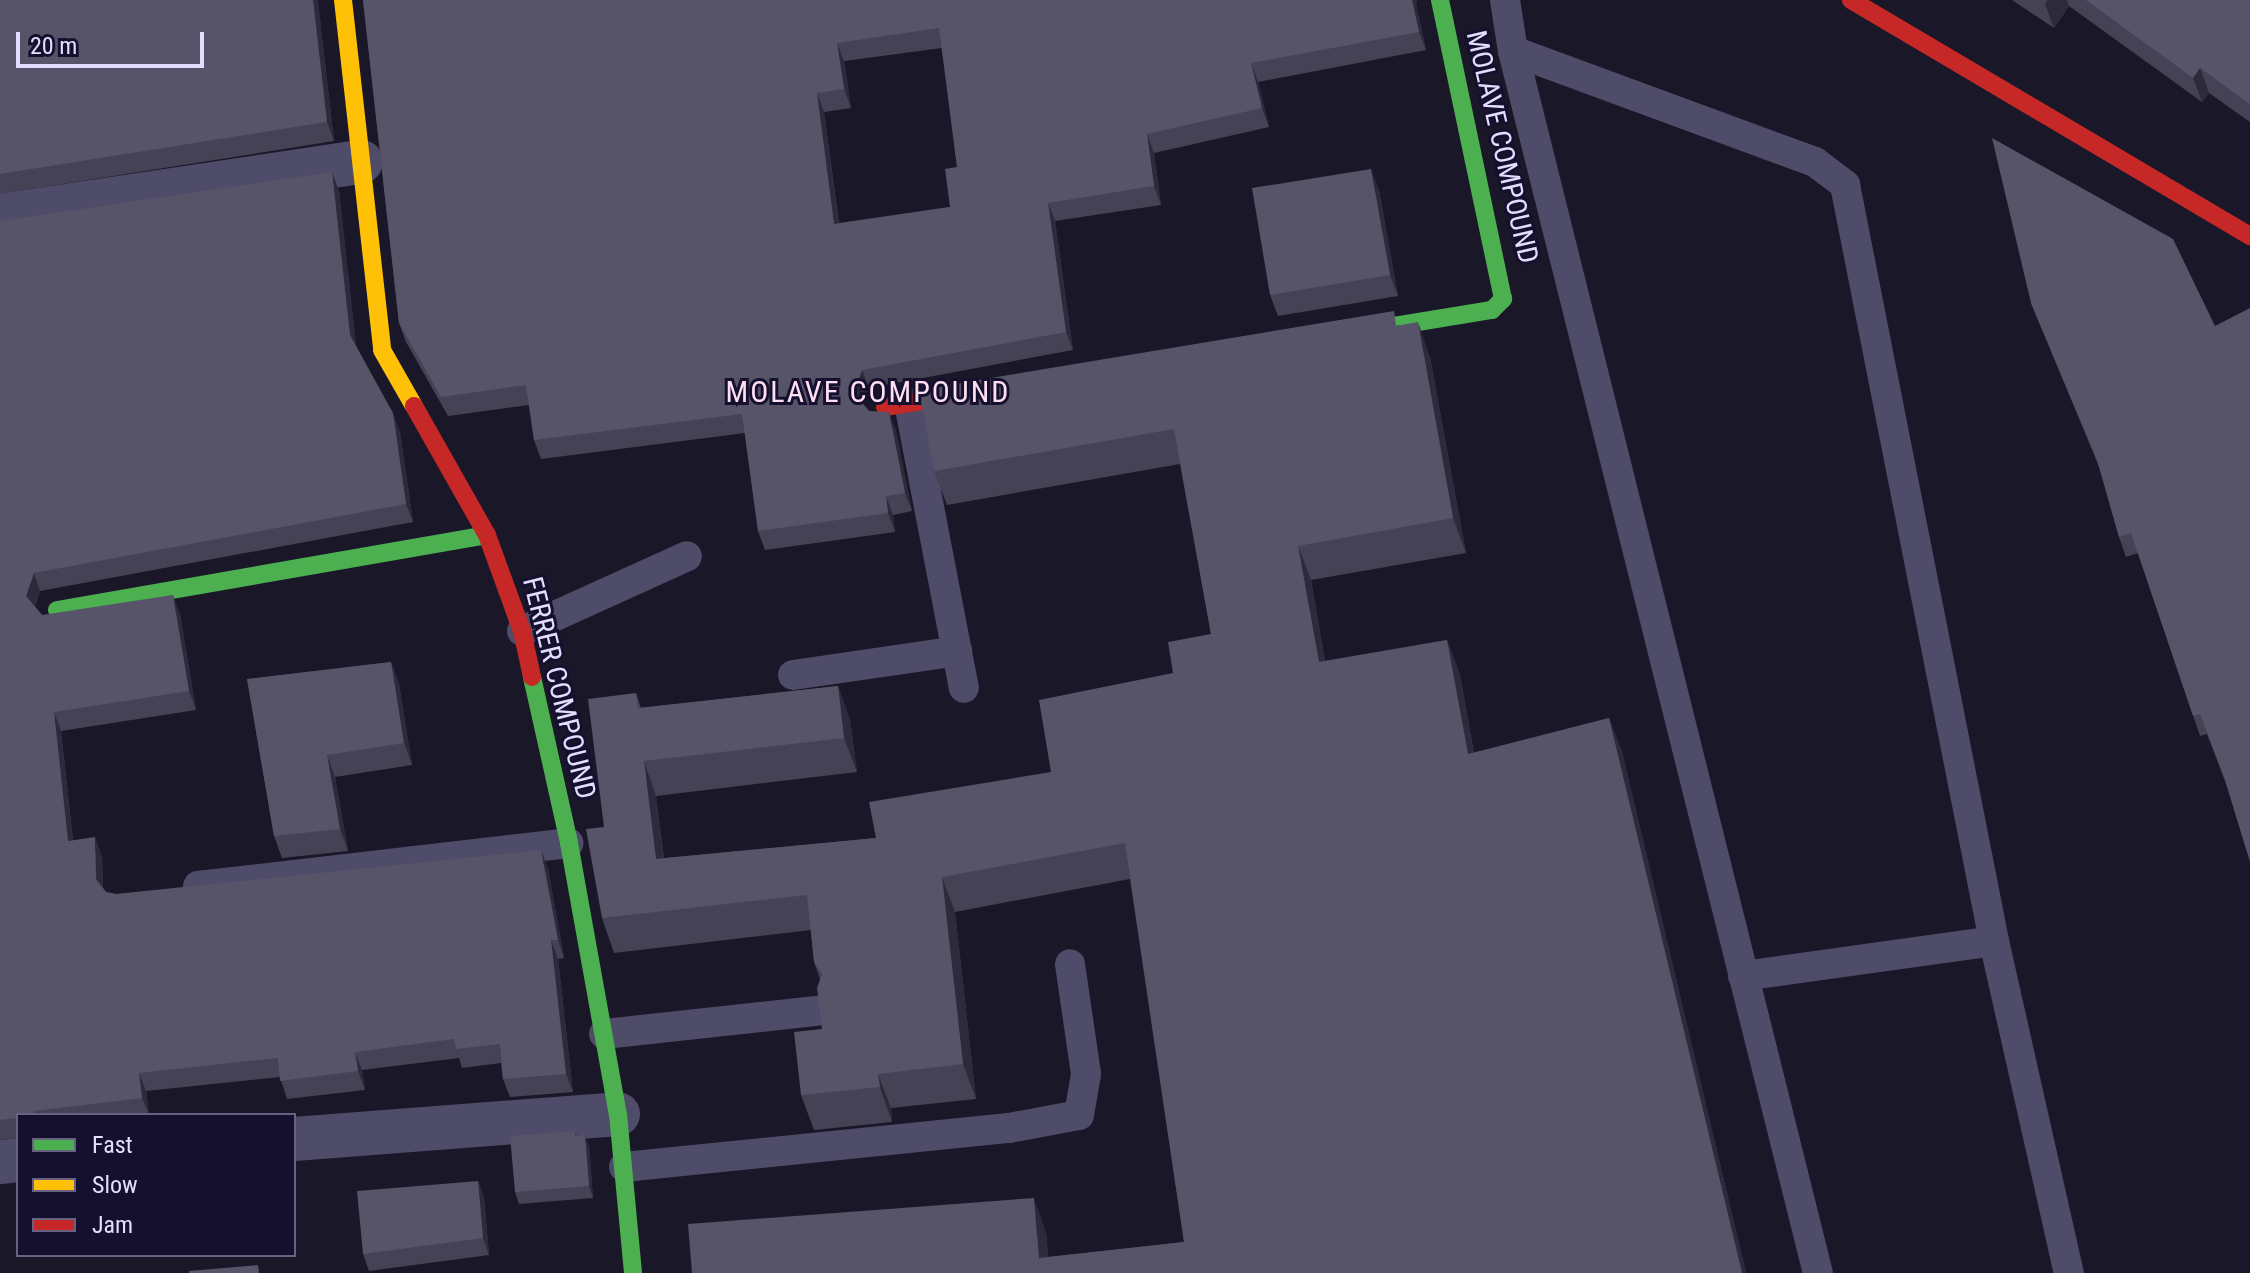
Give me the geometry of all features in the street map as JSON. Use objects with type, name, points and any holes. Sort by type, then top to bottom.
[{"type":"street","name":"FERRER COMPOUND","points":[[343,0],[382,350],[487,535],[522,631],[569,843],[618,1114],[633,1273]]},
{"type":"street","name":"MOLAVE COMPOUND","points":[[1319,338],[1492,310],[1503,299],[1440,0]]},
{"type":"street","points":[[1876,6],[2250,236]]},
{"type":"street","points":[[5,215],[361,162]]},
{"type":"street","points":[[897,405],[1004,388]]},
{"type":"street","points":[[57,610],[487,535]]},
{"type":"street","points":[[296,1139],[618,1114]]},
{"type":"lane","points":[[1505,0],[1513,51],[1818,1273]]},
{"type":"lane","points":[[1513,51],[1815,162],[1845,185],[1994,941],[2069,1273]]},
{"type":"lane","points":[[897,405],[964,688]]},
{"type":"lane","points":[[522,631],[687,556]]},
{"type":"lane","points":[[793,675],[957,651]]},
{"type":"lane","points":[[167,890],[569,843]]},
{"type":"lane","points":[[1743,976],[1994,941]]},
{"type":"lane","points":[[624,1167],[1009,1128],[1079,1115],[1086,1074],[1070,964]]},
{"type":"lane","points":[[604,1034],[817,1011]]},
{"type":"building","points":[[0,0],[313,0],[327,122],[0,174]]},
{"type":"building","points":[[363,0],[1412,0],[1419,32],[1251,63],[1262,108],[1147,134],[1154,186],[1048,203],[1066,332],[862,370],[854,393],[869,411],[889,412],[905,493],[886,496],[888,513],[758,531],[742,414],[534,440],[526,385],[441,397],[399,323]],"holes":[[[939,28],[957,167],[945,169],[950,207],[834,224],[817,93],[844,89],[837,43]]]},
{"type":"building","points":[[2086,0],[2250,0],[2250,104],[2200,68],[2193,78]]},
{"type":"building","points":[[1992,138],[2173,239],[2215,326],[2250,308],[2250,862],[2224,777],[2200,714],[2193,716],[2131,533],[2119,537],[2097,460],[2031,303]]},
{"type":"building","points":[[1371,169],[1390,275],[1270,295],[1252,188]]},
{"type":"building","points":[[332,172],[350,335],[393,413],[406,504],[34,573],[26,596],[42,615],[173,595],[189,691],[54,712],[68,841],[95,837],[96,879],[106,892],[116,894],[541,850],[558,940],[551,940],[566,1074],[503,1079],[500,1044],[456,1049],[454,1039],[355,1052],[358,1071],[280,1081],[278,1058],[139,1073],[142,1098],[16,1113],[16,1118],[0,1120],[0,221]]},
{"type":"building","points":[[1394,311],[1396,326],[1418,322],[1453,518],[1298,546],[1319,662],[1447,640],[1468,754],[1609,718],[1742,1273],[692,1273],[688,1224],[1034,1198],[1039,1258],[1184,1242],[1125,843],[942,877],[963,1064],[878,1074],[880,1087],[801,1095],[794,1032],[822,1029],[817,988],[822,974],[814,962],[807,895],[602,918],[586,829],[604,827],[588,699],[636,693],[638,708],[838,686],[844,738],[644,761],[656,859],[876,838],[869,802],[1051,772],[1039,700],[1173,673],[1168,642],[1211,634],[1174,429],[934,471],[919,390]]},
{"type":"building","points":[[391,662],[404,743],[327,755],[340,829],[274,836],[247,679]]},
{"type":"building","points":[[575,1131],[575,1136],[585,1135],[589,1186],[515,1192],[510,1136]]},
{"type":"building","points":[[478,1181],[483,1238],[363,1254],[357,1191]]},
{"type":"building","points":[[258,1265],[259,1273],[189,1273],[189,1271]]},
{"type":"traffic: fast","points":[[1339,335],[1492,310],[1503,299],[1440,0]]},
{"type":"traffic: fast","points":[[57,610],[487,535]]},
{"type":"traffic: fast","points":[[532,677],[569,843],[618,1114],[633,1273]]},
{"type":"traffic: slow","points":[[343,0],[382,350],[414,406]]},
{"type":"traffic: jam","points":[[1851,0],[2250,236]]},
{"type":"traffic: jam","points":[[885,407],[978,392]]},
{"type":"traffic: jam","points":[[414,406],[487,535],[522,631],[532,677]]},
{"type":"district","name":"MOLAVE COMPOUND","points":[[868,392]]}]
